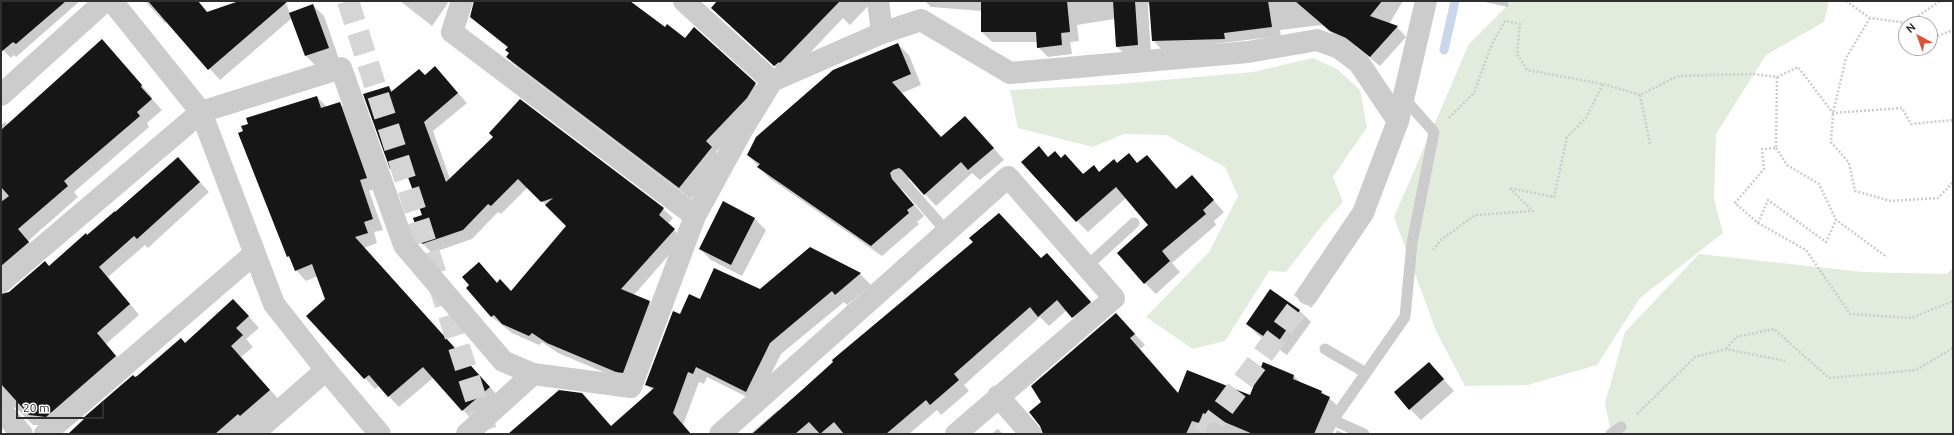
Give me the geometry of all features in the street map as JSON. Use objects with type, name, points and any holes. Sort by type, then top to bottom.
[{"type":"street","points":[[1,94],[105,1]]},
{"type":"street","points":[[112,1],[201,112],[274,304],[326,370],[380,434]]},
{"type":"street","points":[[462,1],[452,32],[695,216]]},
{"type":"street","points":[[684,1],[772,81]]},
{"type":"street","points":[[878,1],[882,33]]},
{"type":"street","points":[[1308,294],[1363,213],[1398,121],[1426,1]]},
{"type":"street","points":[[1,282],[201,112],[341,68],[404,245],[503,361],[533,374],[631,387],[695,216],[742,130],[772,81],[882,33],[922,20],[1010,73],[1248,52],[1317,40],[1339,48],[1359,63],[1398,121]]},
{"type":"street","points":[[720,434],[1008,177],[1114,298],[998,396],[956,434]]},
{"type":"street","points":[[45,434],[254,254]]},
{"type":"street","points":[[253,434],[326,370]]},
{"type":"street","points":[[467,434],[533,374]]},
{"type":"street","points":[[998,396],[1031,434]]},
{"type":"street","points":[[1,410],[22,434]]},
{"type":"lane","points":[[1142,1],[1146,61]]},
{"type":"lane","points":[[1326,434],[1333,420],[1404,317],[1412,243],[1434,132],[1403,97]]},
{"type":"lane","points":[[897,175],[947,232]]},
{"type":"lane","points":[[1086,267],[1134,223]]},
{"type":"lane","points":[[1325,349],[1366,373]]},
{"type":"lane","points":[[1333,420],[1364,434]]},
{"type":"lane","points":[[1611,434],[1621,427]]},
{"type":"lane","points":[[1210,434],[1213,428],[1228,434]]},
{"type":"path","points":[[1846,1],[1870,18],[1898,22]]},
{"type":"path","points":[[1918,16],[1940,1]]},
{"type":"path","points":[[1870,18],[1846,58],[1833,113],[1831,142],[1849,163],[1855,191],[1891,201],[1938,198],[1953,182]]},
{"type":"path","points":[[1434,132],[1474,93],[1492,44],[1505,21],[1520,24],[1517,54],[1527,70],[1603,84],[1640,95],[1678,76],[1754,74],[1777,77],[1798,67],[1833,113]]},
{"type":"path","points":[[1938,36],[1953,30]]},
{"type":"path","points":[[1777,77],[1776,148],[1787,164],[1819,184],[1836,220],[1888,258]]},
{"type":"path","points":[[1409,277],[1441,240],[1475,215],[1533,211],[1510,188],[1554,197],[1567,136],[1586,118],[1603,84]]},
{"type":"path","points":[[1640,95],[1650,144]]},
{"type":"path","points":[[1833,113],[1902,108],[1911,124],[1953,120]]},
{"type":"path","points":[[1776,148],[1762,149],[1764,169],[1735,203],[1758,223],[1806,250],[1850,314],[1910,318],[1953,301]]},
{"type":"path","points":[[1758,223],[1768,200],[1826,242],[1836,220]]},
{"type":"path","points":[[1726,349],[1736,337],[1774,329],[1829,378],[1916,370],[1953,348]]},
{"type":"path","points":[[1621,427],[1634,417],[1695,357],[1726,349],[1785,361]]},
{"type":"green space","points":[[1512,1],[1829,1],[1824,22],[1766,55],[1716,134],[1714,199],[1723,233],[1640,298],[1597,365],[1528,385],[1465,386],[1436,331],[1394,217],[1469,44]]},
{"type":"green space","points":[[1313,58],[1337,69],[1360,90],[1367,127],[1333,177],[1343,202],[1324,223],[1286,272],[1269,271],[1225,341],[1193,349],[1146,317],[1209,252],[1238,196],[1225,167],[1166,135],[1124,134],[1093,147],[1018,128],[1010,90],[1119,84],[1253,72]]},
{"type":"green space","points":[[1699,254],[1863,272],[1946,274],[1953,268],[1953,434],[1611,434],[1605,403],[1625,332]]},
{"type":"building","points":[[1,1],[66,1],[16,44],[13,42],[1,52]]},
{"type":"building","points":[[148,1],[198,1],[207,12],[239,1],[288,1],[208,70]]},
{"type":"building","points":[[474,1],[630,1],[665,27],[667,24],[685,38],[694,27],[756,83],[747,98],[706,141],[712,147],[679,188],[506,57],[509,53],[505,50],[508,47],[470,17]]},
{"type":"building","points":[[717,1],[840,1],[780,63],[779,62],[774,66],[711,8]]},
{"type":"building","points":[[981,1],[1067,1],[1070,32],[1061,33],[1062,45],[1037,48],[1036,32],[981,32]]},
{"type":"building","points":[[1113,1],[1135,1],[1138,45],[1116,47]]},
{"type":"building","points":[[1149,1],[1268,1],[1272,27],[1224,33],[1225,39],[1152,41]]},
{"type":"building","points":[[1295,1],[1382,1],[1370,16],[1398,26],[1370,57],[1346,38],[1330,31]]},
{"type":"building","points":[[313,4],[329,48],[305,56],[289,13]]},
{"type":"building","points":[[102,39],[142,85],[141,87],[152,99],[137,112],[140,116],[64,181],[68,186],[18,229],[29,242],[1,266],[1,202],[9,196],[1,187],[1,130]]},
{"type":"building","points":[[898,43],[911,74],[892,82],[941,137],[965,116],[994,148],[968,170],[961,162],[924,195],[902,170],[899,168],[893,170],[890,173],[892,179],[914,205],[907,210],[909,213],[871,246],[757,167],[760,164],[747,155],[756,137],[833,70]]},
{"type":"building","points":[[435,66],[458,93],[424,122],[446,182],[493,137],[489,133],[520,99],[664,208],[659,215],[675,229],[621,289],[650,301],[623,373],[616,372],[547,343],[532,333],[529,336],[502,324],[494,315],[491,317],[466,288],[469,285],[462,277],[479,262],[497,283],[500,279],[511,291],[566,226],[545,205],[553,198],[541,202],[518,179],[491,206],[488,204],[463,230],[422,244],[413,218],[422,215],[403,164],[390,169],[363,94],[389,86],[391,92],[419,69],[425,75]]},
{"type":"building","points":[[317,96],[321,108],[340,102],[367,178],[360,180],[373,219],[364,222],[368,233],[355,237],[490,387],[462,411],[423,367],[388,397],[369,375],[364,379],[306,316],[325,299],[312,264],[295,271],[289,256],[287,257],[238,133],[243,131],[241,126],[248,124],[246,118]]},
{"type":"building","points":[[1039,146],[1048,157],[1055,151],[1061,158],[1065,154],[1083,174],[1094,165],[1099,172],[1114,159],[1117,163],[1129,153],[1137,163],[1147,155],[1176,189],[1192,175],[1214,200],[1203,210],[1206,214],[1162,251],[1170,261],[1144,284],[1117,253],[1148,225],[1116,187],[1076,222],[1021,162]]},
{"type":"building","points":[[178,157],[200,182],[137,239],[134,236],[99,267],[130,304],[97,333],[116,356],[46,417],[29,415],[1,384],[1,294],[9,292],[45,261],[49,266],[86,233],[87,235],[115,212]]},
{"type":"building","points":[[723,201],[755,218],[731,265],[699,249]]},
{"type":"building","points":[[999,213],[1041,258],[1047,253],[1091,302],[1072,318],[1057,300],[1038,317],[1030,307],[954,374],[959,380],[930,405],[926,400],[886,434],[844,434],[834,422],[820,434],[809,422],[795,434],[752,434],[833,362],[832,360],[973,242],[969,238]]},
{"type":"building","points":[[810,247],[861,273],[835,295],[832,291],[770,343],[746,392],[696,367],[693,374],[688,372],[673,413],[691,434],[508,434],[559,390],[582,393],[611,426],[654,388],[645,385],[673,311],[680,314],[689,294],[700,299],[714,268],[760,289]]},
{"type":"building","points":[[1270,289],[1300,310],[1276,345],[1246,324]]},
{"type":"building","points":[[233,299],[249,316],[236,328],[243,335],[231,346],[270,390],[240,416],[238,414],[215,434],[68,434],[84,419],[82,419],[133,375],[135,377],[137,376],[181,338],[185,343]]},
{"type":"building","points":[[1116,313],[1135,334],[1130,338],[1178,393],[1187,370],[1250,395],[1263,362],[1294,375],[1293,379],[1322,391],[1321,393],[1330,397],[1314,434],[1253,434],[1203,413],[1199,423],[1192,421],[1186,434],[1043,434],[1040,426],[1029,412],[1041,402],[1031,386]]},
{"type":"building","points":[[1429,362],[1444,379],[1409,410],[1394,392]]},
{"type":"waterway","points":[[1444,50],[1455,1]]},
{"type":"tunnel","points":[[348,1],[487,434]]},
{"type":"tunnel","points":[[1204,434],[1308,294]]}]
